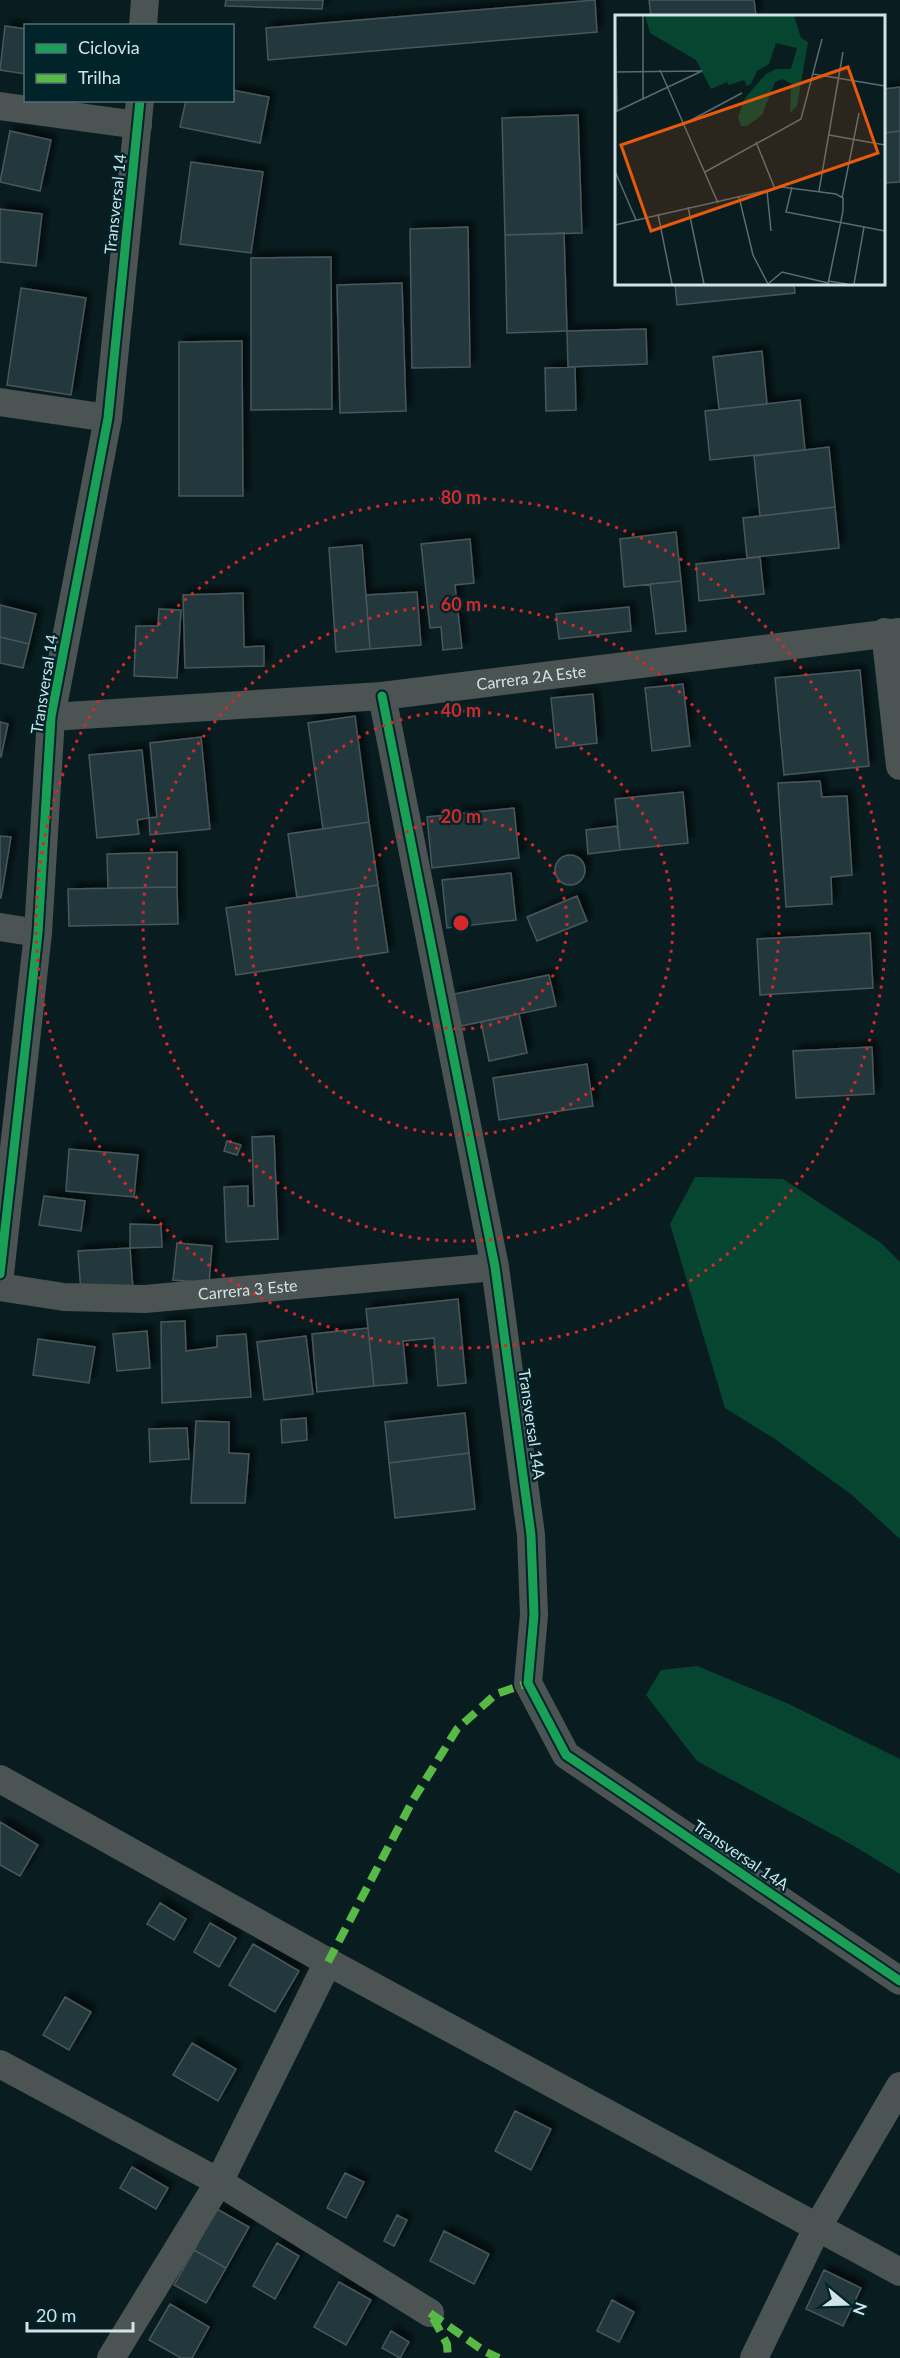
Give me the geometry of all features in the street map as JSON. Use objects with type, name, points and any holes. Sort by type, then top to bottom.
[{"type":"street","points":[[144,24],[145,0]]},
{"type":"street","points":[[0,106],[139,113]]},
{"type":"street","name":"Transversal 14","points":[[0,1274],[4,1208],[38,933],[51,717],[108,418],[139,113]]},
{"type":"street","points":[[0,402],[108,418]]},
{"type":"street","points":[[892,632],[900,766]]},
{"type":"street","name":"Carrera 2A Este","points":[[51,717],[382,696],[892,632]]},
{"type":"street","name":"Transversal 14A","points":[[382,696],[495,1267],[531,1534],[534,1615],[528,1683],[566,1755],[900,1981]]},
{"type":"street","points":[[0,927],[38,933]]},
{"type":"street","name":"Carrera 3 Este","points":[[0,1287],[64,1297],[145,1299],[495,1267]]},
{"type":"street","points":[[0,1779],[328,1962],[900,2272]]},
{"type":"street","points":[[111,2358],[219,2182],[328,1962]]},
{"type":"street","points":[[0,2064],[219,2182],[430,2313]]},
{"type":"street","points":[[754,2358],[817,2228],[900,2086]]},
{"type":"green space","points":[[695,1177],[783,1179],[881,1243],[900,1262],[900,1539],[852,1495],[775,1439],[725,1408],[670,1224]]},
{"type":"green space","points":[[697,1666],[789,1704],[900,1759],[900,1874],[854,1846],[697,1761],[646,1695],[661,1670]]},
{"type":"building","points":[[226,0],[323,0],[322,9],[225,6]]},
{"type":"building","points":[[595,0],[597,32],[268,60],[266,28]]},
{"type":"building","points":[[649,0],[754,0],[756,15],[651,15]]},
{"type":"building","points":[[5,26],[24,29],[24,74],[0,70]]},
{"type":"building","points":[[900,87],[900,131],[885,133],[885,89]]},
{"type":"building","points":[[234,90],[269,97],[260,143],[180,127],[186,102],[234,102]]},
{"type":"building","points":[[578,115],[582,233],[505,235],[502,118]]},
{"type":"building","points":[[10,131],[51,140],[40,191],[0,182]]},
{"type":"building","points":[[900,131],[900,182],[885,183],[885,133]]},
{"type":"building","points":[[191,162],[263,172],[251,253],[180,244]]},
{"type":"building","points":[[0,209],[42,214],[36,266],[0,262]]},
{"type":"building","points":[[468,227],[470,367],[412,368],[410,229]]},
{"type":"building","points":[[564,233],[567,331],[507,333],[505,235]]},
{"type":"building","points":[[331,257],[332,409],[251,410],[251,258]]},
{"type":"building","points":[[402,283],[406,411],[340,413],[337,285]]},
{"type":"building","points":[[675,285],[794,285],[795,293],[677,305]]},
{"type":"building","points":[[21,288],[86,298],[71,395],[7,385]]},
{"type":"building","points":[[646,329],[647,364],[568,367],[567,331]]},
{"type":"building","points":[[242,341],[243,496],[179,496],[179,342]]},
{"type":"building","points":[[762,351],[767,404],[719,409],[713,357]]},
{"type":"building","points":[[575,367],[576,410],[546,411],[545,368]]},
{"type":"building","points":[[800,400],[805,450],[710,460],[705,411]]},
{"type":"building","points":[[829,447],[835,507],[760,516],[754,456]]},
{"type":"building","points":[[835,507],[839,548],[747,558],[743,518]]},
{"type":"building","points":[[676,532],[681,581],[624,587],[620,539]]},
{"type":"building","points":[[470,539],[474,583],[455,585],[462,648],[443,650],[441,627],[430,628],[421,544]]},
{"type":"building","points":[[362,545],[370,649],[336,652],[329,548]]},
{"type":"building","points":[[760,557],[764,594],[699,601],[696,564]]},
{"type":"building","points":[[681,581],[686,631],[656,634],[650,584]]},
{"type":"building","points":[[417,592],[421,645],[370,649],[366,595]]},
{"type":"building","points":[[243,593],[244,647],[264,646],[264,666],[185,668],[183,595]]},
{"type":"building","points":[[0,605],[36,614],[29,644],[0,637]]},
{"type":"building","points":[[629,607],[631,631],[559,639],[556,614]]},
{"type":"building","points":[[159,609],[181,610],[177,678],[134,676],[136,626],[158,626]]},
{"type":"building","points":[[0,637],[29,644],[23,668],[0,663]]},
{"type":"building","points":[[860,670],[869,766],[784,775],[775,678]]},
{"type":"building","points":[[683,684],[690,746],[652,751],[645,688]]},
{"type":"building","points":[[593,694],[597,743],[556,748],[551,698]]},
{"type":"building","points":[[355,716],[369,822],[323,829],[308,723]]},
{"type":"building","points":[[0,722],[8,724],[1,757],[0,756]]},
{"type":"building","points":[[201,737],[210,829],[150,835],[149,818],[157,817],[150,743]]},
{"type":"building","points":[[142,750],[149,818],[137,820],[139,834],[97,838],[89,755]]},
{"type":"building","points":[[820,781],[822,797],[847,796],[852,875],[831,877],[832,904],[786,907],[778,783]]},
{"type":"building","points":[[683,792],[688,843],[620,850],[615,799]]},
{"type":"building","points":[[514,808],[519,858],[432,868],[427,817]]},
{"type":"building","points":[[369,822],[378,885],[297,898],[288,834]]},
{"type":"building","points":[[617,826],[620,850],[588,854],[586,830]]},
{"type":"building","points":[[0,836],[11,837],[1,898],[0,898]]},
{"type":"building","points":[[177,852],[177,887],[108,888],[107,854]]},
{"type":"building","points":[[570,855],[581,859],[585,870],[581,881],[570,885],[559,881],[555,870],[559,859]]},
{"type":"building","points":[[511,873],[516,920],[447,928],[442,880]]},
{"type":"building","points":[[378,885],[388,952],[236,975],[226,908]]},
{"type":"building","points":[[177,887],[178,924],[69,926],[68,889]]},
{"type":"building","points":[[577,896],[587,921],[537,941],[527,917]]},
{"type":"building","points":[[870,933],[873,988],[760,995],[757,939]]},
{"type":"building","points":[[549,975],[556,1006],[461,1026],[454,994]]},
{"type":"building","points":[[519,1014],[527,1053],[489,1061],[481,1022]]},
{"type":"building","points":[[872,1047],[874,1094],[796,1098],[793,1051]]},
{"type":"building","points":[[587,1064],[593,1106],[499,1120],[493,1078]]},
{"type":"building","points":[[274,1136],[278,1239],[226,1242],[224,1187],[248,1186],[248,1206],[254,1206],[252,1137]]},
{"type":"building","points":[[227,1141],[241,1145],[237,1155],[224,1151]]},
{"type":"building","points":[[69,1149],[138,1155],[134,1197],[66,1191]]},
{"type":"building","points":[[44,1196],[85,1201],[81,1231],[39,1225]]},
{"type":"building","points":[[130,1224],[161,1225],[162,1247],[130,1248]]},
{"type":"building","points":[[177,1243],[212,1246],[209,1283],[173,1280]]},
{"type":"building","points":[[130,1248],[133,1290],[81,1293],[78,1251]]},
{"type":"building","points":[[458,1299],[466,1383],[438,1386],[434,1338],[403,1341],[407,1383],[374,1386],[366,1309]]},
{"type":"building","points":[[185,1321],[186,1351],[217,1347],[217,1336],[246,1334],[251,1397],[162,1403],[161,1322]]},
{"type":"building","points":[[368,1328],[374,1386],[317,1392],[312,1334]]},
{"type":"building","points":[[147,1331],[150,1368],[117,1371],[113,1334]]},
{"type":"building","points":[[306,1336],[313,1394],[264,1400],[257,1342]]},
{"type":"building","points":[[38,1339],[95,1347],[89,1383],[33,1375]]},
{"type":"building","points":[[465,1413],[469,1453],[389,1463],[385,1422]]},
{"type":"building","points":[[306,1418],[307,1440],[282,1443],[281,1420]]},
{"type":"building","points":[[196,1421],[229,1422],[229,1453],[249,1454],[245,1503],[191,1503]]},
{"type":"building","points":[[187,1428],[189,1459],[150,1462],[149,1429]]},
{"type":"building","points":[[469,1453],[475,1509],[395,1518],[389,1463]]},
{"type":"building","points":[[0,1822],[38,1845],[20,1876],[0,1865]]},
{"type":"building","points":[[160,1903],[186,1919],[174,1940],[147,1924]]},
{"type":"building","points":[[210,1923],[236,1938],[219,1967],[194,1952]]},
{"type":"building","points":[[253,1944],[299,1971],[275,2012],[229,1985]]},
{"type":"building","points":[[65,1997],[91,2012],[69,2050],[43,2035]]},
{"type":"building","points":[[192,2043],[236,2069],[218,2101],[173,2075]]},
{"type":"building","points":[[515,2111],[551,2129],[531,2170],[495,2151]]},
{"type":"building","points":[[132,2167],[168,2188],[156,2209],[120,2188]]},
{"type":"building","points":[[345,2173],[364,2182],[346,2218],[327,2208]]},
{"type":"building","points":[[217,2209],[249,2227],[226,2268],[194,2250]]},
{"type":"building","points":[[397,2215],[407,2220],[394,2246],[384,2241]]},
{"type":"building","points":[[444,2231],[489,2254],[474,2284],[430,2261]]},
{"type":"building","points":[[277,2243],[299,2256],[275,2299],[253,2286]]},
{"type":"building","points":[[194,2250],[226,2268],[206,2303],[174,2285]]},
{"type":"building","points":[[824,2270],[861,2288],[843,2326],[806,2309]]},
{"type":"building","points":[[339,2282],[371,2300],[346,2345],[314,2327]]},
{"type":"building","points":[[612,2300],[634,2312],[619,2342],[597,2331]]},
{"type":"building","points":[[170,2304],[209,2327],[192,2358],[181,2358],[149,2340]]},
{"type":"building","points":[[391,2331],[409,2342],[400,2358],[382,2348]]},
{"type":"marked path","points":[[328,1962],[413,1800],[457,1729],[496,1694],[528,1683]]},
{"type":"marked path","points":[[430,2313],[484,2351],[499,2358]]},
{"type":"marked path","points":[[433,2318],[447,2344],[448,2358]]},
{"type":"cycle path","points":[[0,1274],[38,933],[51,717],[108,418],[140,102]]},
{"type":"cycle path","points":[[382,696],[495,1267],[531,1535],[534,1615],[528,1683],[566,1755],[900,1981]]}]
